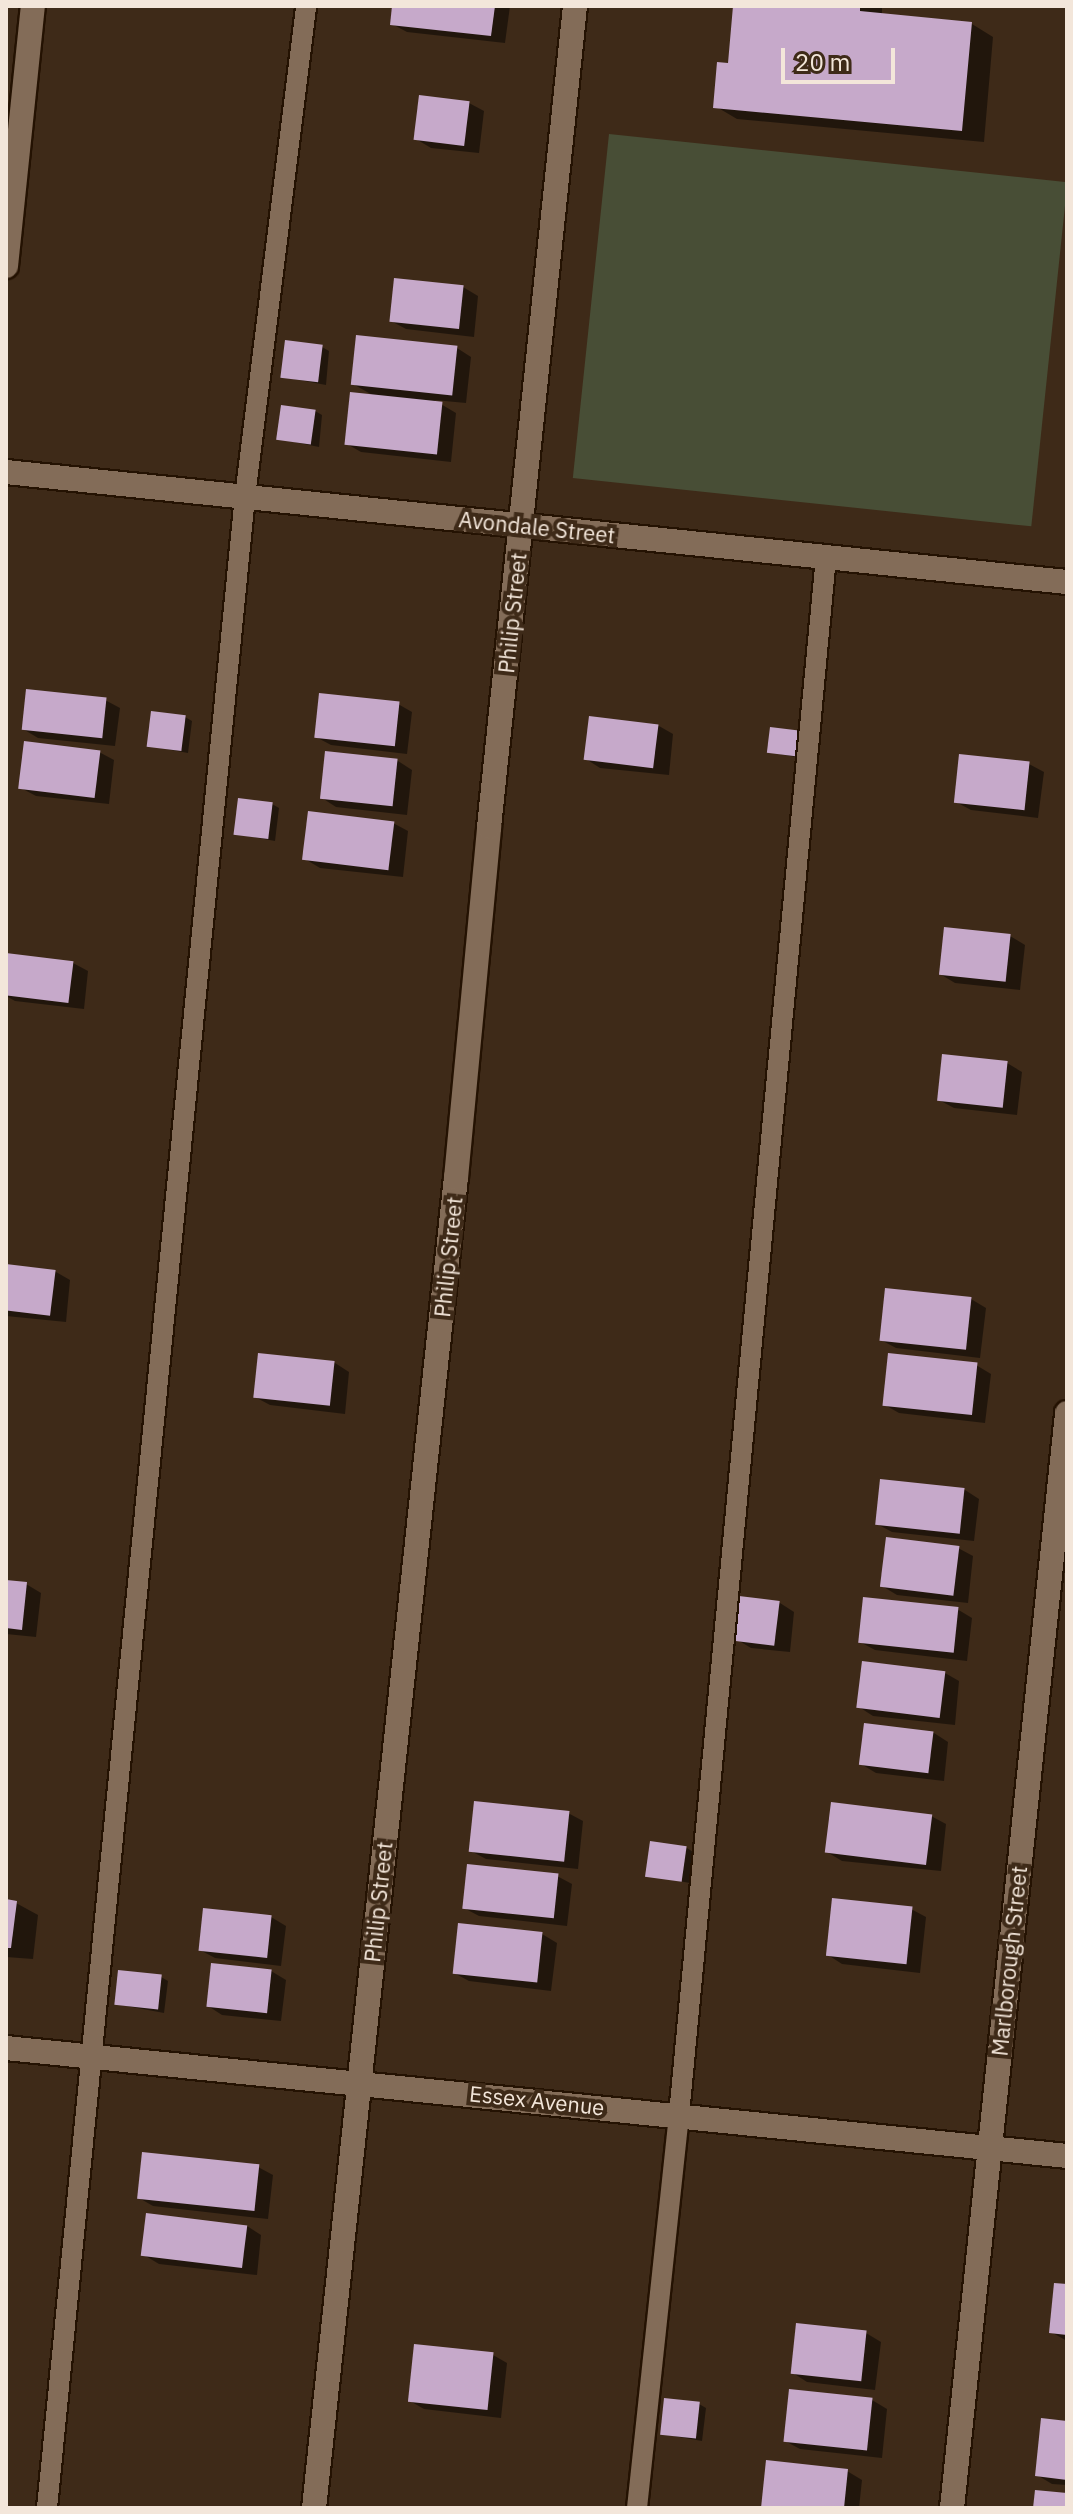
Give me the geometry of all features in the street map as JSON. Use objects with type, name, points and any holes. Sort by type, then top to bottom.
[{"type":"street","points":[[6,266],[33,6]]},
{"type":"street","name":"Philip Street","points":[[314,2508],[455,1194],[575,6]]},
{"type":"street","name":"Avondale Street","points":[[6,472],[1067,582]]},
{"type":"street","name":"Marlborough Street","points":[[952,2508],[1067,1413]]},
{"type":"street","name":"Essex Avenue","points":[[6,2048],[1067,2156]]},
{"type":"lane","points":[[47,2508],[94,2056],[245,497],[306,6]]},
{"type":"lane","points":[[637,2508],[679,2115],[826,557]]},
{"type":"green space","points":[[609,134],[1067,182],[1031,526],[573,478]]},
{"type":"building","points":[[392,6],[495,6],[491,36],[390,25]]},
{"type":"building","points":[[733,6],[860,6],[860,11],[972,22],[962,131],[713,108],[717,62],[728,63]]},
{"type":"building","points":[[419,95],[470,101],[464,146],[414,140]]},
{"type":"building","points":[[394,278],[464,285],[459,329],[389,322]]},
{"type":"building","points":[[356,335],[457,346],[452,395],[351,385]]},
{"type":"building","points":[[285,340],[323,345],[318,382],[280,378]]},
{"type":"building","points":[[350,392],[442,402],[437,454],[344,445]]},
{"type":"building","points":[[281,405],[316,410],[311,445],[276,440]]},
{"type":"building","points":[[26,689],[107,697],[102,738],[22,730]]},
{"type":"building","points":[[319,693],[400,701],[395,746],[314,738]]},
{"type":"building","points":[[151,711],[186,715],[181,751],[147,747]]},
{"type":"building","points":[[589,716],[658,725],[653,768],[584,760]]},
{"type":"building","points":[[770,727],[803,731],[800,757],[767,753]]},
{"type":"building","points":[[24,741],[100,750],[95,798],[18,789]]},
{"type":"building","points":[[325,751],[398,759],[393,806],[320,799]]},
{"type":"building","points":[[959,754],[1030,761],[1024,810],[954,803]]},
{"type":"building","points":[[238,798],[273,802],[268,839],[233,835]]},
{"type":"building","points":[[308,811],[394,822],[388,870],[302,860]]},
{"type":"building","points":[[944,927],[1011,934],[1006,982],[939,975]]},
{"type":"building","points":[[6,953],[73,961],[68,1003],[6,995]]},
{"type":"building","points":[[942,1054],[1008,1061],[1003,1108],[937,1101]]},
{"type":"building","points":[[6,1264],[56,1270],[50,1316],[6,1310]]},
{"type":"building","points":[[885,1288],[972,1297],[966,1350],[879,1341]]},
{"type":"building","points":[[258,1353],[335,1361],[330,1406],[253,1398]]},
{"type":"building","points":[[888,1353],[978,1362],[972,1415],[882,1406]]},
{"type":"building","points":[[880,1479],[965,1488],[960,1534],[875,1525]]},
{"type":"building","points":[[886,1537],[959,1546],[953,1596],[880,1587]]},
{"type":"building","points":[[6,1580],[27,1582],[22,1630],[6,1628]]},
{"type":"building","points":[[739,1596],[780,1601],[774,1646],[734,1641]]},
{"type":"building","points":[[863,1597],[958,1607],[954,1653],[858,1643]]},
{"type":"building","points":[[862,1661],[945,1671],[940,1718],[856,1708]]},
{"type":"building","points":[[864,1723],[933,1732],[928,1773],[859,1765]]},
{"type":"building","points":[[474,1801],[569,1811],[564,1862],[469,1852]]},
{"type":"building","points":[[831,1802],[932,1814],[926,1865],[825,1853]]},
{"type":"building","points":[[650,1841],[687,1846],[682,1882],[645,1877]]},
{"type":"building","points":[[467,1864],[558,1874],[554,1918],[462,1909]]},
{"type":"building","points":[[832,1898],[913,1906],[906,1964],[826,1956]]},
{"type":"building","points":[[6,1899],[17,1901],[11,1948],[6,1948]]},
{"type":"building","points":[[203,1908],[272,1915],[267,1958],[199,1951]]},
{"type":"building","points":[[458,1923],[543,1932],[537,1983],[453,1974]]},
{"type":"building","points":[[211,1963],[272,1969],[267,2013],[206,2007]]},
{"type":"building","points":[[118,1970],[162,1975],[158,2009],[114,2005]]},
{"type":"building","points":[[142,2152],[259,2164],[254,2211],[137,2199]]},
{"type":"building","points":[[146,2213],[247,2225],[242,2268],[141,2256]]},
{"type":"building","points":[[1054,2283],[1067,2284],[1067,2335],[1049,2333]]},
{"type":"building","points":[[796,2323],[867,2330],[861,2381],[791,2374]]},
{"type":"building","points":[[414,2344],[494,2352],[487,2410],[408,2402]]},
{"type":"building","points":[[789,2389],[873,2398],[867,2450],[783,2442]]},
{"type":"building","points":[[664,2398],[700,2402],[696,2439],[660,2435]]},
{"type":"building","points":[[1041,2418],[1067,2421],[1067,2480],[1035,2476]]},
{"type":"building","points":[[766,2460],[848,2469],[844,2508],[761,2508]]},
{"type":"building","points":[[1035,2490],[1067,2493],[1067,2508],[1033,2508]]}]
